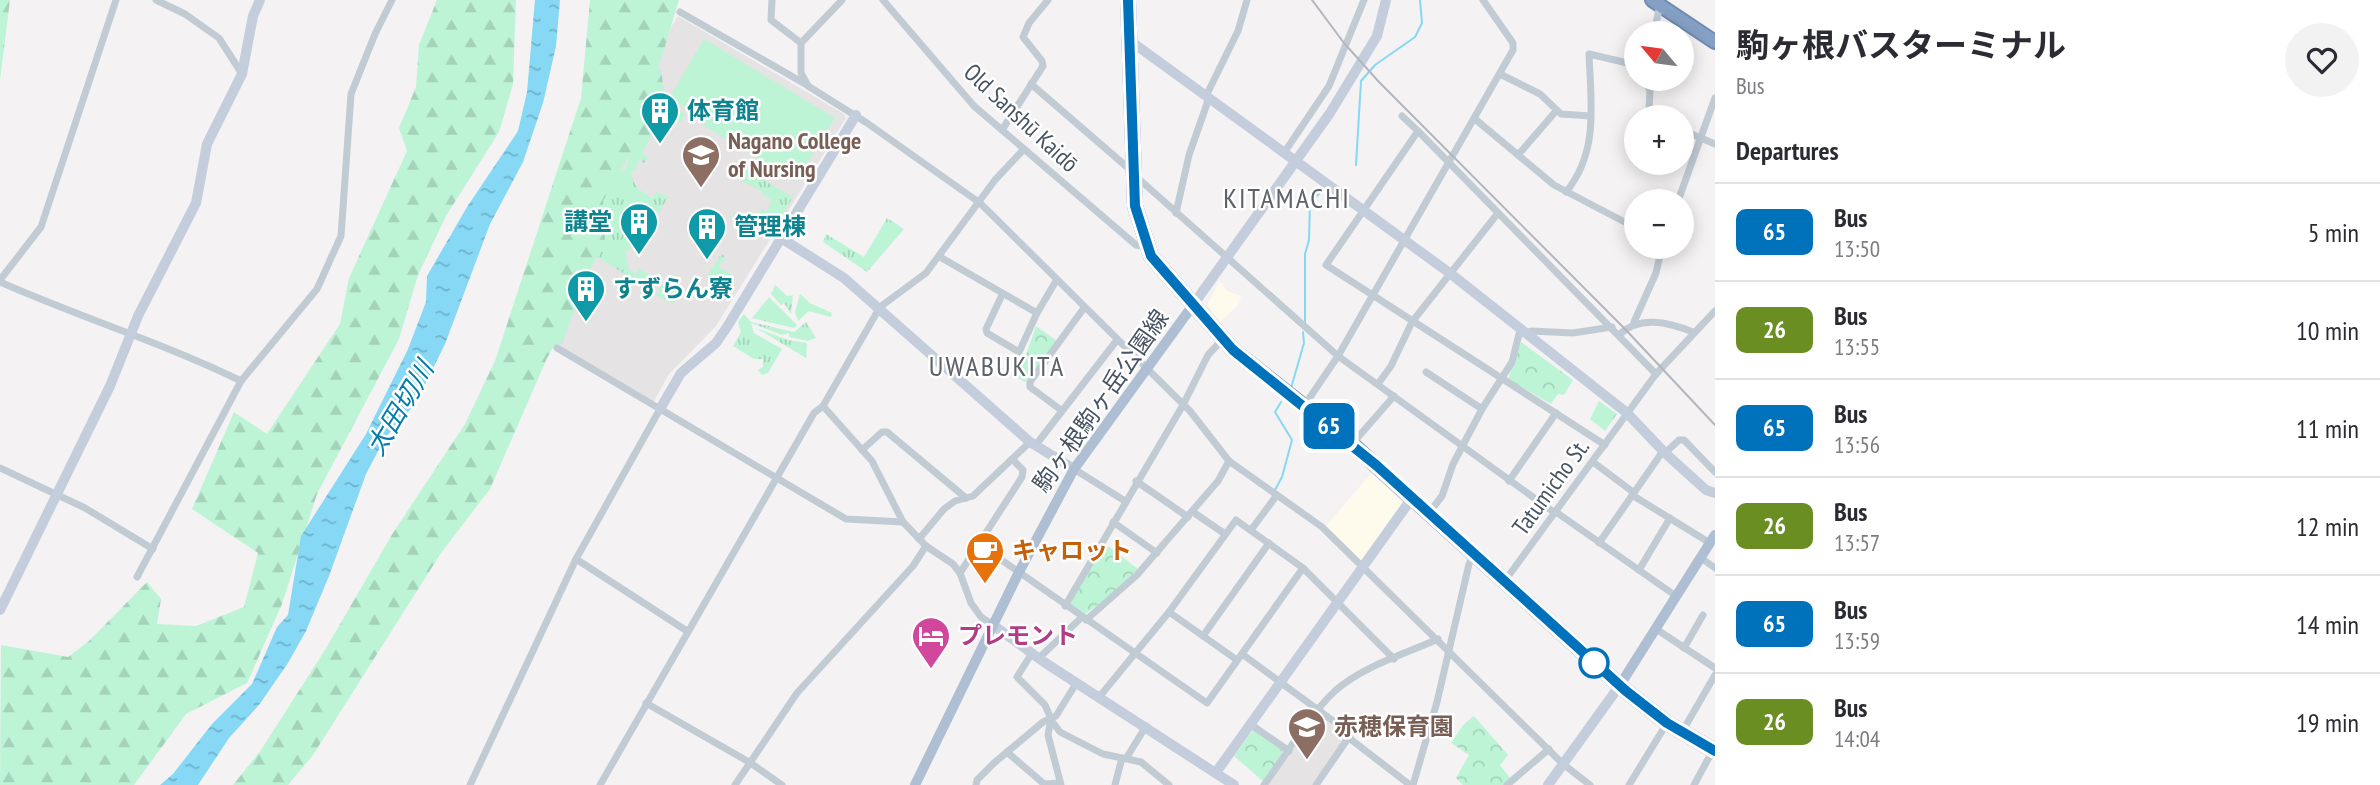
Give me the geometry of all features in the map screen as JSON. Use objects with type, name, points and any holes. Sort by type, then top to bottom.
[{"type":"highway","points":[[1128,0],[1133,173],[1137,220],[1146,247],[1222,340],[1352,444],[1620,685],[1667,723],[1714,750]]},
{"type":"highway","points":[[1659,2],[1715,32]]},
{"type":"highway","points":[[1659,2],[1715,42]]},
{"type":"main road","name":"駒ヶ根駒ヶ岳公園線","points":[[915,785],[1019,572],[1074,469],[1193,305]]},
{"type":"main road","points":[[1620,685],[1714,537]]},
{"type":"street","points":[[116,0],[41,227],[0,281],[130,336],[200,361],[241,381]]},
{"type":"street","points":[[156,0],[185,14],[219,38],[242,74]]},
{"type":"street","points":[[0,610],[110,386],[130,336],[183,234],[196,203],[207,144],[242,74],[253,16],[260,0]]},
{"type":"street","points":[[137,577],[241,381],[317,289],[341,236],[351,94],[392,0]]},
{"type":"street","points":[[772,0],[771,20],[801,43]]},
{"type":"street","points":[[808,86],[802,73],[801,43],[842,0]]},
{"type":"street","name":"Old Sanshū Kaidō","points":[[883,0],[952,84],[1136,246],[1146,247]]},
{"type":"street","points":[[1002,130],[1043,66],[1042,61],[1023,41],[1023,32],[1048,0]]},
{"type":"street","points":[[1177,213],[1189,155],[1207,97],[1238,31],[1247,0]]},
{"type":"street","points":[[1284,153],[1329,86],[1364,0]]},
{"type":"street","points":[[1193,305],[1297,163],[1377,36],[1387,0]]},
{"type":"street","points":[[1304,406],[1338,356],[1500,74],[1513,43],[1483,0]]},
{"type":"street","points":[[1656,21],[1659,2]]},
{"type":"street","points":[[680,12],[856,116],[980,203],[1182,405],[1229,461],[1307,514],[1450,649],[1563,765],[1591,785]]},
{"type":"street","points":[[1129,40],[1451,274],[1627,413],[1664,452],[1706,490],[1715,493]]},
{"type":"street","points":[[1566,192],[1580,176],[1590,148],[1589,54],[1624,62]]},
{"type":"street","points":[[1500,74],[1540,94],[1556,111],[1569,116],[1590,116]]},
{"type":"street","points":[[1031,84],[1338,356],[1509,481],[1676,596]]},
{"type":"street","points":[[1682,189],[1715,98]]},
{"type":"street","points":[[1518,155],[1556,111]]},
{"type":"street","points":[[470,785],[576,559],[660,409],[681,373],[716,343],[727,327],[856,116]]},
{"type":"street","points":[[1402,116],[1656,374]]},
{"type":"street","points":[[1475,119],[1544,178],[1624,222]]},
{"type":"street","points":[[1418,131],[1326,262],[1412,322],[1605,445]]},
{"type":"street","points":[[1694,135],[1715,144]]},
{"type":"street","points":[[600,785],[775,478],[814,413],[823,406],[880,307],[909,288],[940,257],[995,180],[1024,149]]},
{"type":"street","points":[[1378,384],[1391,366],[1412,322],[1498,213]]},
{"type":"street","points":[[781,238],[844,278],[880,307],[1033,444],[1125,501]]},
{"type":"street","points":[[940,257],[1037,313]]},
{"type":"street","points":[[1619,335],[1634,322],[1656,273],[1659,259]]},
{"type":"street","points":[[1002,295],[986,329],[987,333],[1019,352],[1056,281]]},
{"type":"street","points":[[1061,410],[1030,387],[1030,382],[1084,308]]},
{"type":"street","name":"Tatumicho St.","points":[[1504,582],[1656,374],[1715,311]]},
{"type":"street","points":[[1634,322],[1679,326],[1693,332]]},
{"type":"street","points":[[1523,332],[1573,333],[1612,327]]},
{"type":"street","points":[[1429,513],[1446,489],[1462,446],[1482,409],[1512,362],[1523,332]]},
{"type":"street","points":[[919,539],[944,509],[974,496],[1012,459],[1033,444],[1117,340]]},
{"type":"street","points":[[1065,606],[1182,405],[1208,355],[1222,340]]},
{"type":"street","points":[[557,348],[846,519],[903,522]]},
{"type":"street","points":[[1426,372],[1482,409]]},
{"type":"street","points":[[1352,444],[1394,396]]},
{"type":"street","points":[[823,406],[872,461],[903,522],[926,546],[960,573],[971,603],[981,617],[1217,771],[1234,785]]},
{"type":"street","points":[[1509,481],[1556,413]]},
{"type":"street","points":[[862,450],[882,432],[887,432],[965,498]]},
{"type":"street","points":[[1599,543],[1632,493],[1664,452],[1679,440],[1684,440],[1715,472]]},
{"type":"street","points":[[960,573],[1022,477],[1023,470],[1012,459]]},
{"type":"street","points":[[1169,785],[1147,766],[1103,754],[1053,726],[1040,698],[1017,677],[1036,655],[1117,595],[1190,514],[1229,461]]},
{"type":"street","points":[[1593,462],[1632,493],[1670,518],[1714,537]]},
{"type":"street","points":[[0,468],[56,494],[153,550]]},
{"type":"street","points":[[1136,481],[1225,534]]},
{"type":"street","points":[[1251,530],[1277,495]]},
{"type":"street","points":[[1217,771],[1412,498]]},
{"type":"street","points":[[1639,570],[1670,518]]},
{"type":"street","points":[[1100,696],[1169,612],[1236,520],[1303,568],[1394,659]]},
{"type":"street","points":[[1113,522],[1157,553]]},
{"type":"street","points":[[1203,636],[1269,543]]},
{"type":"street","points":[[980,545],[1207,704],[1303,568]]},
{"type":"street","points":[[735,785],[797,693],[913,566],[926,546]]},
{"type":"street","points":[[1349,738],[1412,785],[1418,776],[1469,564],[1474,554]]},
{"type":"street","points":[[1701,558],[1715,568]]},
{"type":"street","points":[[576,559],[687,632]]},
{"type":"street","points":[[1169,612],[1203,636],[1280,682],[1351,734],[1315,785]]},
{"type":"street","points":[[1684,648],[1703,615]]},
{"type":"street","points":[[1656,629],[1715,668]]},
{"type":"street","points":[[1264,785],[1338,688],[1364,672],[1438,639]]},
{"type":"street","points":[[1682,732],[1715,675]]},
{"type":"street","points":[[976,785],[977,780],[1007,752],[1043,722],[1056,716],[1077,682]]},
{"type":"street","points":[[1548,785],[1620,685]]},
{"type":"street","points":[[646,703],[749,762],[782,785]]},
{"type":"street","points":[[1007,752],[1044,784],[1060,784],[1048,736],[1051,719]]},
{"type":"street","points":[[1632,784],[1667,723]]},
{"type":"street","points":[[1250,724],[1289,751]]},
{"type":"street","points":[[1115,785],[1125,758],[1146,726]]},
{"type":"street","points":[[1507,785],[1549,749]]},
{"type":"street","points":[[1694,785],[1714,750]]},
{"type":"shaded area","name":"Nagano College of Nursing","points":[[678,16],[844,114],[846,118],[716,326],[669,374],[653,403],[548,340],[655,53]]},
{"type":"shaded area","points":[[1220,281],[1227,291],[1241,296],[1239,304],[1220,322],[1207,305]]},
{"type":"shaded area","points":[[1372,472],[1402,503],[1361,560],[1325,527]]},
{"type":"shaded area","name":"赤穂保育園","points":[[1318,716],[1346,733],[1347,737],[1312,785],[1266,785]]},
{"type":"green space","points":[[0,0],[10,0],[0,80]]},
{"type":"green space","points":[[437,0],[516,0],[513,84],[499,132],[446,216],[418,275],[399,339],[317,494],[282,604],[247,683],[186,714],[134,785],[0,785],[1,645],[68,657],[89,641],[147,582],[161,599],[157,624],[196,626],[244,607],[258,553],[192,509],[234,412],[267,434],[340,324],[349,278],[407,151],[399,128],[416,87],[419,45]]},
{"type":"green space","points":[[590,0],[679,0],[658,69],[661,69],[665,101],[685,114],[681,122],[677,120],[670,131],[658,125],[642,153],[648,157],[644,163],[639,159],[635,171],[625,171],[630,154],[603,201],[605,240],[588,274],[562,343],[554,346],[547,358],[490,489],[441,553],[313,755],[288,785],[233,785],[261,750],[325,650],[393,533],[465,424],[495,361],[581,98]]},
{"type":"green space","points":[[704,39],[835,118],[795,182],[697,121],[700,116],[669,98]]},
{"type":"green space","points":[[744,169],[793,197],[782,215],[770,218],[766,216],[763,220],[758,217],[755,221],[741,224],[731,219],[735,213],[750,217],[753,212],[758,215],[761,209],[766,212],[772,200],[738,179]]},
{"type":"green space","points":[[620,170],[631,171],[635,185],[649,196],[653,198],[656,192],[668,197],[643,240],[640,239],[625,253],[629,269],[636,274],[639,269],[649,275],[646,280],[653,287],[650,290],[597,257],[605,240],[603,201]]},
{"type":"green space","points":[[887,218],[904,229],[867,272],[823,242],[826,234],[864,257]]},
{"type":"green space","points":[[721,254],[725,256],[719,267],[732,275],[730,286],[720,280],[717,285],[706,278]]},
{"type":"green space","points":[[671,278],[678,282],[681,292],[673,304],[656,295],[666,279]]},
{"type":"green space","points":[[775,285],[787,296],[793,295],[791,314],[784,303],[781,305],[771,294]]},
{"type":"green space","points":[[800,294],[810,303],[832,313],[831,317],[809,311],[798,321],[795,312]]},
{"type":"green space","points":[[769,297],[797,325],[794,328],[752,318]]},
{"type":"green space","points":[[744,314],[751,322],[794,332],[806,322],[816,338],[808,341],[789,337],[789,333],[782,335],[751,323],[754,333],[782,349],[768,373],[762,375],[758,370],[763,367],[763,359],[754,359],[733,346],[741,332],[738,322]]},
{"type":"green space","points":[[1036,326],[1057,341],[1025,382],[1018,378]]},
{"type":"green space","points":[[756,328],[788,340],[807,343],[806,358]]},
{"type":"green space","points":[[1521,342],[1573,380],[1564,395],[1558,394],[1551,404],[1508,379]]},
{"type":"green space","points":[[1599,401],[1617,414],[1605,431],[1590,419]]},
{"type":"green space","points":[[1104,543],[1138,569],[1115,592],[1084,615],[1071,605],[1071,601]]},
{"type":"green space","points":[[1474,716],[1508,755],[1500,765],[1511,779],[1504,785],[1463,785],[1456,778],[1469,755],[1451,743],[1463,725]]},
{"type":"green space","points":[[1254,729],[1283,751],[1264,782],[1234,756]]},
{"type":"water","name":"太田切川","points":[[535,0],[560,0],[556,46],[543,103],[523,162],[490,224],[445,344],[416,403],[385,438],[366,474],[329,576],[306,631],[288,663],[259,705],[229,738],[198,785],[160,785],[173,774],[212,724],[252,684],[277,627],[288,615],[301,536],[366,434],[408,349],[426,302],[427,276],[467,207],[518,131],[527,92]]},
{"type":"waterway","points":[[1356,165],[1361,81],[1375,65],[1415,37],[1422,23],[1420,0]]},
{"type":"waterway","points":[[1305,324],[1305,254],[1309,240],[1310,202],[1322,191]]},
{"type":"waterway","points":[[1291,388],[1304,343],[1303,332]]},
{"type":"waterway","points":[[1275,490],[1282,477],[1292,440],[1275,412],[1281,402]]},
{"type":"railway","points":[[1312,0],[1344,43],[1379,82],[1625,329],[1715,425]]},
{"type":"bus line","name":"65","points":[[1128,0],[1135,206],[1146,247],[1157,264],[1222,340],[1247,363],[1376,465],[1626,691],[1667,723],[1715,751]]},
{"type":"place","name":"体育館","points":[[660,145]]},
{"type":"place","name":"Nagano College of Nursing","points":[[701,189]]},
{"type":"place","name":"講堂","points":[[639,256]]},
{"type":"place","name":"管理棟","points":[[707,261]]},
{"type":"place","name":"すずらん寮","points":[[586,323]]},
{"type":"place","name":"キャロット","points":[[985,585]]},
{"type":"place","name":"プレモント","points":[[931,670]]},
{"type":"place","name":"赤穂保育園","points":[[1307,761]]},
{"type":"district","name":"KITAMACHI","points":[[1287,198]]},
{"type":"district","name":"UWABUKITA","points":[[997,366]]}]
